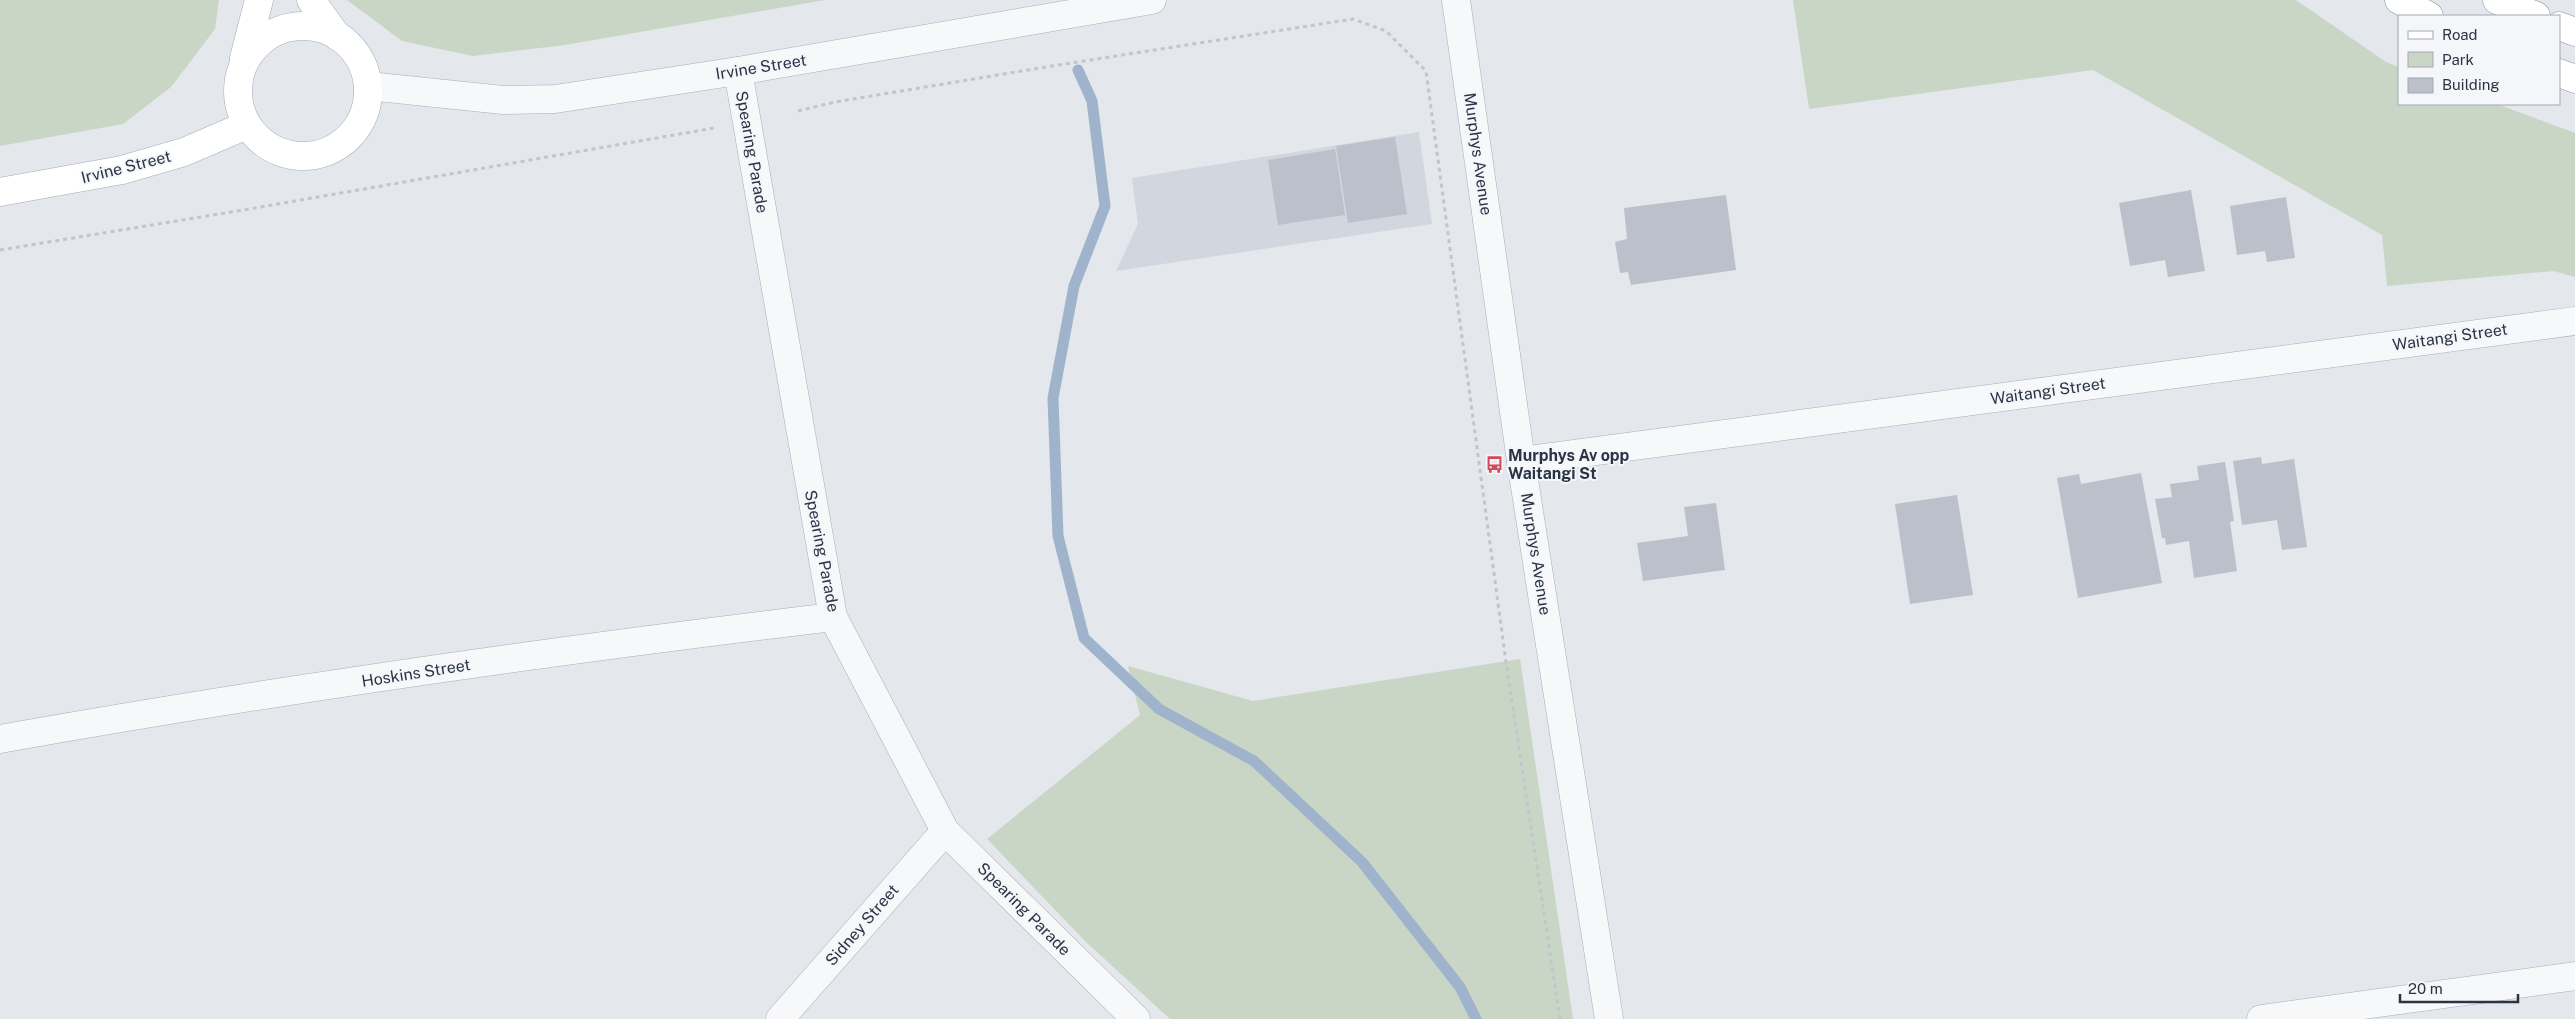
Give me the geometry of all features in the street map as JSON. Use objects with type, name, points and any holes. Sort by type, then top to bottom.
[{"type":"main road","points":[[259,0],[241,69],[238,88],[240,108],[247,125],[260,140],[276,150],[294,156],[314,155],[332,149],[348,138],[359,123],[366,105],[368,86],[363,66],[352,49],[337,36],[311,0]]},
{"type":"main road","points":[[2399,0],[2427,15]]},
{"type":"main road","points":[[2498,0],[2534,15]]},
{"type":"main road","points":[[241,69],[250,52],[264,39],[280,30],[299,26],[319,28],[337,36]]},
{"type":"main road","points":[[2560,26],[2575,32]]},
{"type":"main road","points":[[2560,73],[2575,79]]},
{"type":"main road","name":"Irvine Street","points":[[0,192],[122,170],[184,152],[247,125]]},
{"type":"street","name":"Irvine Street","points":[[368,86],[503,100],[555,99],[738,71],[1152,0]]},
{"type":"street","name":"Murphys Avenue","points":[[1456,0],[1521,461],[1609,1019]]},
{"type":"street","name":"Spearing Parade","points":[[738,71],[833,617],[945,831],[1136,1019]]},
{"type":"street","name":"Waitangi Street","points":[[1521,461],[2575,321]]},
{"type":"street","name":"Hoskins Street","points":[[0,739],[122,717],[594,646],[833,617]]},
{"type":"street","name":"Sidney Street","points":[[780,1019],[945,831]]},
{"type":"street","points":[[2261,1019],[2575,976]]},
{"type":"path","points":[[798,111],[835,102],[1353,19],[1386,31],[1426,71],[1506,662],[1560,1019]]},
{"type":"path","points":[[0,250],[249,209],[714,128]]},
{"type":"shaded area","points":[[1419,132],[1432,224],[1116,271],[1138,224],[1132,178]]},
{"type":"green space","points":[[0,0],[219,0],[215,29],[171,87],[123,124],[0,146]]},
{"type":"green space","points":[[347,0],[825,0],[565,45],[473,56],[402,41]]},
{"type":"green space","points":[[1793,0],[2296,0],[2386,62],[2398,67],[2398,105],[2500,105],[2575,133],[2575,277],[2553,271],[2387,286],[2382,235],[2093,70],[1809,109]]},
{"type":"green space","points":[[1520,659],[1573,1019],[1170,1019],[1086,942],[987,839],[1140,715],[1128,666],[1253,701]]},
{"type":"building","points":[[1395,137],[1407,214],[1348,223],[1336,146]]},
{"type":"building","points":[[1335,149],[1345,215],[1278,225],[1268,160]]},
{"type":"building","points":[[2191,190],[2205,271],[2168,277],[2165,260],[2130,266],[2119,203]]},
{"type":"building","points":[[1726,195],[1736,270],[1631,285],[1628,272],[1620,273],[1615,242],[1627,239],[1624,208]]},
{"type":"building","points":[[2286,197],[2295,258],[2267,262],[2265,251],[2237,255],[2230,206]]},
{"type":"building","points":[[2261,457],[2262,464],[2294,459],[2307,547],[2282,550],[2277,520],[2242,525],[2233,461]]},
{"type":"building","points":[[2225,462],[2234,521],[2230,522],[2237,571],[2194,578],[2189,541],[2166,545],[2165,538],[2162,538],[2155,499],[2172,497],[2170,484],[2199,480],[2197,466]]},
{"type":"building","points":[[2141,473],[2162,583],[2078,598],[2057,478],[2079,474],[2081,484]]},
{"type":"building","points":[[1957,495],[1973,595],[1910,604],[1895,504]]},
{"type":"building","points":[[1716,503],[1725,570],[1643,581],[1637,543],[1688,536],[1684,507]]},
{"type":"waterway","points":[[1078,70],[1092,101],[1105,206],[1074,286],[1053,398],[1058,536],[1084,638],[1159,709],[1254,761],[1362,862],[1460,987],[1476,1019]]},
{"type":"place","name":"Murphys Av opp Waitangi St","points":[[1494,464]]}]
